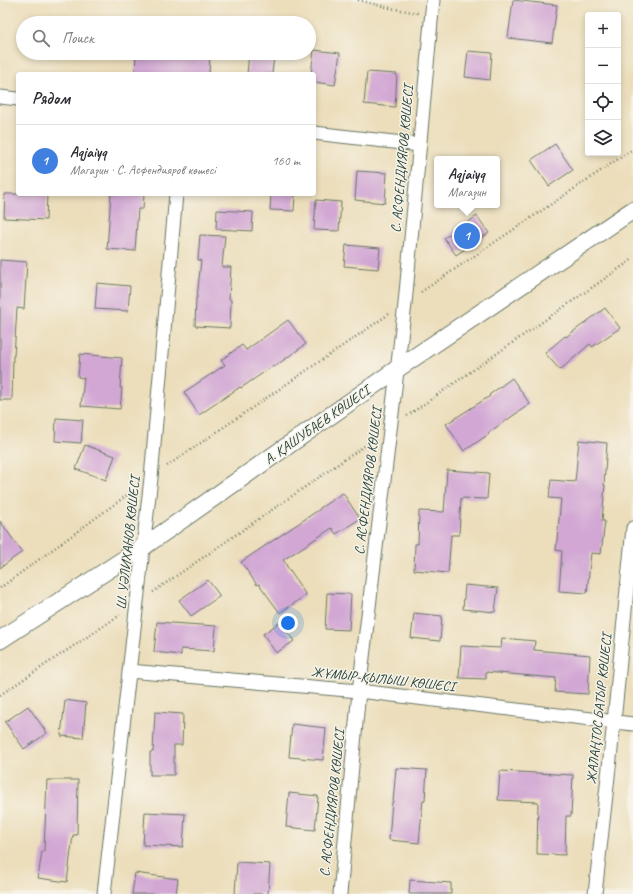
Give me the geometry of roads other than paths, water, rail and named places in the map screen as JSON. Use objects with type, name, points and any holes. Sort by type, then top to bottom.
[{"type":"street","name":"С. АСФЕНДИЯРОВ КӨШЕСІ","points":[[340,894],[359,691],[405,304],[434,0]]},
{"type":"street","points":[[0,97],[16,99]]},
{"type":"street","points":[[316,133],[420,145]]},
{"type":"street","name":"Ш. УӘЛИХАНОВ КӨШЕСІ","points":[[104,894],[151,478],[176,196]]},
{"type":"street","name":"А. ҚАШУБАЕВ КӨШЕСІ","points":[[0,640],[143,547],[397,370],[633,210]]},
{"type":"street","name":"ЖАЛАҢТОС БАТЫР КӨШЕСІ","points":[[595,894],[633,528]]},
{"type":"street","name":"ЖҰМЫР-ҚЫЛЫШ КӨШЕСІ","points":[[129,671],[359,691],[633,724]]},
{"type":"place","name":"Aqjaiyq","points":[[467,236]]}]
